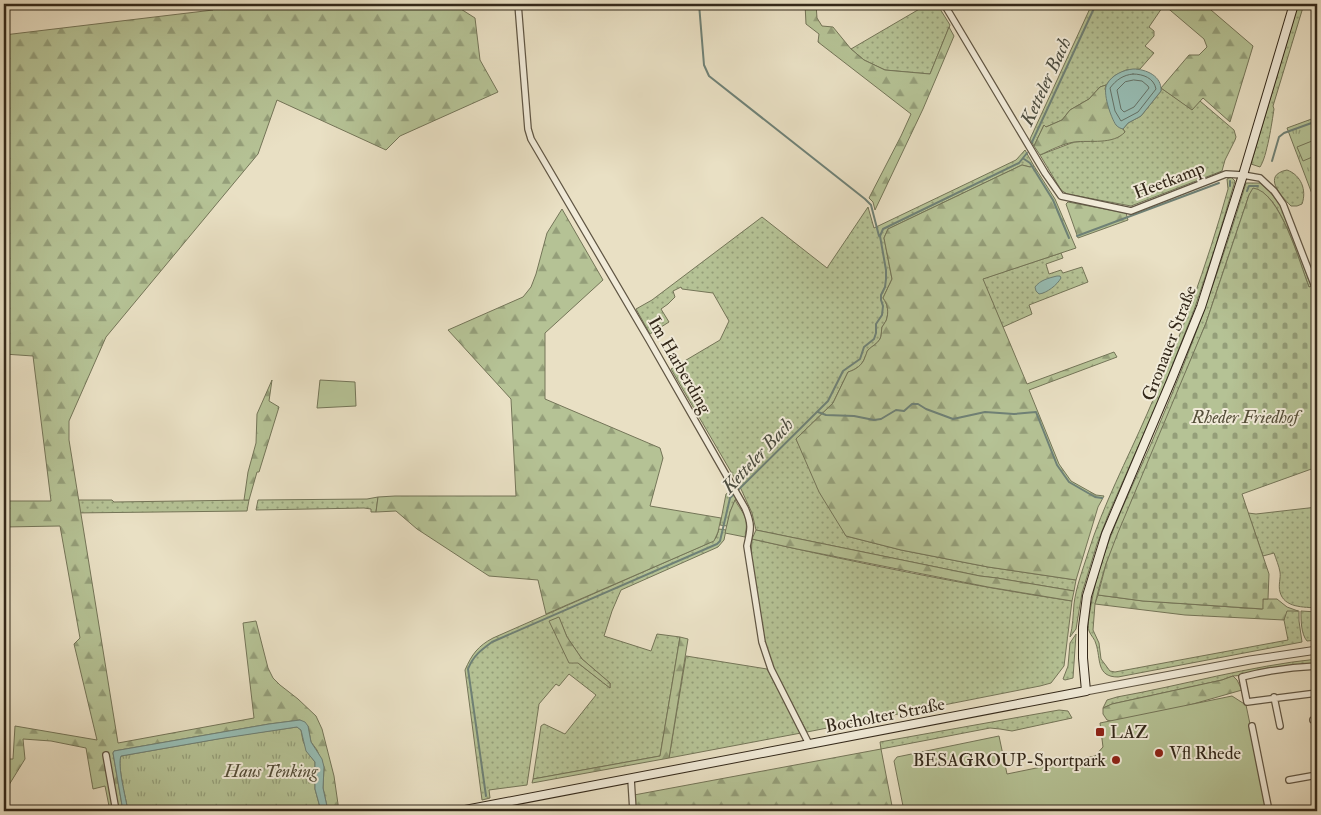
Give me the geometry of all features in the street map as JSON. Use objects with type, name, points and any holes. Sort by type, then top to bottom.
[{"type":"main road","name":"Gronauer Straße","points":[[1086,691],[1083,658],[1087,596],[1106,534],[1201,307],[1294,4]]},
{"type":"main road","name":"Bocholter Straße","points":[[460,811],[1086,691]]},
{"type":"street","name":"Im Harberding","points":[[518,4],[528,129],[531,139],[649,340],[734,488],[750,520],[747,546],[762,642],[770,669],[809,744]]},
{"type":"street","name":"Heetkamp","points":[[944,4],[1045,173],[1061,196],[1131,211],[1226,174],[1243,175]]},
{"type":"street","points":[[1243,175],[1260,178],[1274,191],[1283,204],[1317,292]]},
{"type":"street","name":"Bocholter Straße","points":[[1086,691],[1250,660],[1317,650]]},
{"type":"street","points":[[1317,666],[1242,677],[1247,702],[1274,697],[1317,693]]},
{"type":"street","points":[[1274,697],[1280,726]]},
{"type":"street","points":[[1252,726],[1268,811]]},
{"type":"street","points":[[106,755],[116,811]]},
{"type":"street","points":[[1289,780],[1317,775]]},
{"type":"street","points":[[631,779],[633,811]]},
{"type":"green space","points":[[211,4],[453,4],[475,18],[480,60],[498,92],[400,136],[386,150],[277,100],[258,154],[106,337],[69,421],[69,440],[118,743],[254,718],[243,623],[256,621],[268,668],[273,678],[316,716],[322,729],[334,776],[339,811],[328,811],[323,788],[324,767],[317,750],[311,742],[308,726],[300,720],[114,751],[123,811],[110,811],[105,786],[93,789],[86,748],[51,741],[23,739],[25,759],[4,793],[4,759],[13,759],[15,726],[97,740],[74,644],[80,638],[60,526],[4,527],[4,501],[51,501],[33,356],[4,354],[4,35],[213,10]]},
{"type":"green space","points":[[805,4],[816,4],[817,18],[822,26],[833,27],[851,49],[864,60],[885,70],[930,74],[949,27],[954,36],[923,109],[875,210],[873,202],[869,198],[911,114],[818,42],[819,34],[806,24]]},
{"type":"green space","points":[[928,4],[937,4],[950,25],[930,74],[885,70],[864,60],[851,49]]},
{"type":"green space","points":[[1092,4],[1164,5],[1149,27],[1154,31],[1154,36],[1145,46],[1154,53],[1140,69],[1126,70],[1114,76],[1089,99],[1070,110],[1062,120],[1046,127],[1044,125],[1034,146],[1030,139]]},
{"type":"green space","points":[[1158,4],[1204,4],[1253,46],[1230,122],[1203,98],[1192,110],[1161,88],[1189,55],[1199,55],[1207,47],[1204,39],[1164,5]]},
{"type":"green space","points":[[1298,4],[1304,4],[1273,106],[1269,139],[1260,167],[1251,164]]},
{"type":"green space","points":[[1106,85],[1105,89],[1119,127],[1125,132],[1114,139],[1070,143],[1040,155],[1034,146],[1044,125],[1046,127],[1062,120],[1070,110],[1089,99],[1100,87]]},
{"type":"green space","points":[[1161,88],[1192,109],[1200,101],[1234,130],[1236,137],[1222,171],[1131,206],[1067,194],[1061,190],[1040,155],[1074,142],[1106,140],[1125,132],[1123,129],[1128,123],[1141,116],[1161,91]]},
{"type":"green space","points":[[1317,117],[1317,207],[1287,128]]},
{"type":"green space","points":[[1317,139],[1317,155],[1303,161],[1297,147]]},
{"type":"green space","points":[[1025,150],[1034,166],[1022,165],[888,229],[884,238],[892,279],[883,298],[888,309],[888,315],[882,327],[880,338],[868,350],[861,365],[848,372],[833,403],[796,439],[846,536],[901,550],[988,567],[1076,580],[1074,591],[980,576],[756,530],[752,513],[741,489],[671,369],[720,340],[729,321],[713,293],[682,289],[681,287],[673,291],[675,297],[661,309],[669,322],[650,334],[636,309],[652,300],[762,217],[827,268],[868,207],[874,228],[1016,160]]},
{"type":"green space","points":[[1022,165],[1034,166],[1055,199],[1076,248],[983,279],[1027,384],[1114,352],[1117,357],[1029,390],[1059,464],[1071,481],[1096,495],[1104,496],[1098,507],[1076,580],[988,567],[901,550],[846,536],[819,492],[796,439],[833,403],[848,372],[861,365],[868,350],[880,339],[882,327],[888,315],[888,309],[883,298],[892,279],[884,238],[888,229]]},
{"type":"green space","points":[[1287,170],[1296,175],[1302,184],[1304,193],[1302,204],[1297,206],[1291,206],[1278,191],[1274,181],[1276,176]]},
{"type":"green space","points":[[1231,177],[1235,181],[1194,310],[1160,397],[1097,544],[1082,593],[1076,629],[1070,637],[1076,591],[1094,535],[1159,387],[1181,331],[1202,275],[1220,218],[1228,189],[1227,179]]},
{"type":"green space","points":[[1246,183],[1260,183],[1281,206],[1312,286],[1309,287],[1286,225],[1273,203],[1266,195],[1252,190],[1206,323],[1106,564],[1095,604],[1093,630],[1099,643],[1101,659],[1110,671],[1115,672],[1288,640],[1284,620],[1286,610],[1299,611],[1302,642],[1118,677],[1111,676],[1103,671],[1095,642],[1088,628],[1096,581],[1111,535],[1150,447],[1195,335]]},
{"type":"green space","name":"Rheder Friedhof","points":[[1253,188],[1263,192],[1280,215],[1288,230],[1309,287],[1312,286],[1317,300],[1317,467],[1242,494],[1269,574],[1268,599],[1263,599],[1263,609],[1143,601],[1098,595],[1106,564],[1117,535],[1206,323]]},
{"type":"green space","points":[[1068,202],[1126,213],[1128,220],[1078,238],[1066,204]]},
{"type":"green space","points":[[562,209],[603,280],[545,333],[545,399],[660,448],[663,458],[650,506],[721,518],[714,541],[546,614],[538,580],[489,576],[417,529],[396,511],[376,512],[378,497],[516,496],[511,399],[448,330],[523,297],[531,287],[536,274],[547,233]]},
{"type":"green space","points":[[1061,253],[1063,258],[1046,264],[1049,274],[1061,270],[1063,273],[1082,267],[1088,282],[1029,305],[1032,314],[1003,327],[982,279]]},
{"type":"green space","points":[[272,380],[269,401],[279,407],[249,500],[244,500],[248,472],[256,443],[257,414]]},
{"type":"green space","points":[[320,380],[355,382],[356,406],[317,408]]},
{"type":"green space","points":[[732,491],[736,498],[727,526],[720,525],[726,494]]},
{"type":"green space","points":[[378,497],[376,512],[371,512],[371,509],[364,508],[256,510],[258,500],[367,499]]},
{"type":"green space","points":[[69,500],[112,500],[114,502],[249,500],[247,511],[72,513]]},
{"type":"green space","points":[[735,500],[746,520],[745,537],[725,533]]},
{"type":"green space","points":[[1317,507],[1317,608],[1295,606],[1282,597],[1279,589],[1280,572],[1274,553],[1263,556],[1248,513],[1256,514]]},
{"type":"green space","points":[[719,529],[726,530],[724,540],[718,547],[621,590],[604,636],[651,651],[657,634],[680,637],[660,756],[533,779],[541,726],[544,724],[565,734],[596,695],[569,674],[559,686],[556,684],[539,704],[527,785],[489,790],[490,798],[482,800],[465,670],[476,651],[493,638],[709,543],[716,538]],"holes":[[[559,618],[567,637],[582,659],[610,683],[610,688],[578,663],[550,621]]]},
{"type":"green space","points":[[756,530],[980,576],[1074,591],[1072,601],[988,587],[752,539]]},
{"type":"green space","points":[[752,539],[912,573],[1072,601],[1064,666],[1051,683],[1040,686],[807,732],[774,670],[766,648],[751,562]]},
{"type":"green space","points":[[1098,595],[1143,601],[1262,609],[1263,599],[1277,599],[1287,607],[1298,611],[1287,611],[1284,620],[1185,615],[1095,604]]},
{"type":"green space","points":[[1301,611],[1317,612],[1317,640],[1307,641],[1305,638]]},
{"type":"green space","points":[[559,617],[567,637],[582,659],[610,683],[610,688],[578,663],[569,663],[549,621]]},
{"type":"green space","points":[[1076,634],[1073,678],[1065,680],[1063,679],[1068,666],[1070,643]]},
{"type":"green space","points":[[680,637],[688,639],[669,758],[532,783],[533,779],[660,756]]},
{"type":"green space","points":[[686,656],[767,669],[801,733],[669,758]]},
{"type":"green space","points":[[1317,659],[1317,663],[1256,671],[1112,704],[1103,708],[1107,700],[1117,697],[1242,671]]},
{"type":"green space","points":[[1233,676],[1242,690],[1179,708],[1115,722],[1107,720],[1103,714],[1103,708],[1112,704]]},
{"type":"green space","points":[[1232,696],[1246,705],[1267,805],[1240,809],[1240,811],[904,811],[894,761],[897,757],[999,736],[1007,774],[1095,756],[1103,747],[1100,723]]},
{"type":"green space","points":[[1059,710],[1068,711],[1072,718],[1012,731],[990,728],[881,749],[880,742]]},
{"type":"green space","name":"Haus Tenking","points":[[297,727],[301,730],[303,741],[315,762],[315,789],[321,811],[128,811],[121,774],[121,756]]},
{"type":"green space","points":[[881,749],[893,811],[635,811],[634,795]]},
{"type":"water","points":[[1133,69],[1143,70],[1156,77],[1161,86],[1161,91],[1141,116],[1128,123],[1123,129],[1116,125],[1112,117],[1106,99],[1106,88],[1109,81],[1115,76]]},
{"type":"water","points":[[1057,276],[1061,278],[1052,288],[1039,294],[1036,291],[1035,287],[1039,283]]},
{"type":"water","points":[[300,720],[308,726],[311,742],[322,759],[324,767],[323,788],[328,811],[321,811],[315,789],[315,762],[306,751],[301,730],[297,727],[121,756],[121,774],[128,811],[123,811],[114,751]]},
{"type":"waterway","points":[[699,4],[704,65],[709,76],[865,199],[871,205],[879,236]]},
{"type":"waterway","name":"Ketteler Bach","points":[[1032,142],[1096,4]]},
{"type":"waterway","points":[[1272,161],[1279,137],[1284,133],[1317,121]]},
{"type":"waterway","name":"Ketteler Bach","points":[[486,796],[468,669],[475,657],[492,642],[717,544],[720,541],[730,498],[828,401],[843,371],[860,359],[864,347],[874,339],[876,324],[882,315],[881,295],[886,279],[880,236],[883,229],[1019,163],[1027,153]]},
{"type":"waterway","points":[[1024,159],[1030,163],[1053,200],[1069,238]]},
{"type":"waterway","points":[[1230,181],[1230,186]]},
{"type":"waterway","points":[[1077,236],[1219,183]]},
{"type":"waterway","points":[[1247,191],[1249,186],[1258,186]]},
{"type":"waterway","points":[[818,412],[826,415],[854,416],[874,420],[881,419],[896,410],[904,411],[912,404],[918,404],[953,419],[985,412],[1014,414],[1036,412],[1057,465],[1069,482],[1095,497],[1102,498]]},
{"type":"place","name":"LAZ","points":[[1100,732]]},
{"type":"place","name":"Vfl Rhede","points":[[1159,753]]},
{"type":"place","name":"BESAGROUP-Sportpark","points":[[1116,760]]}]
